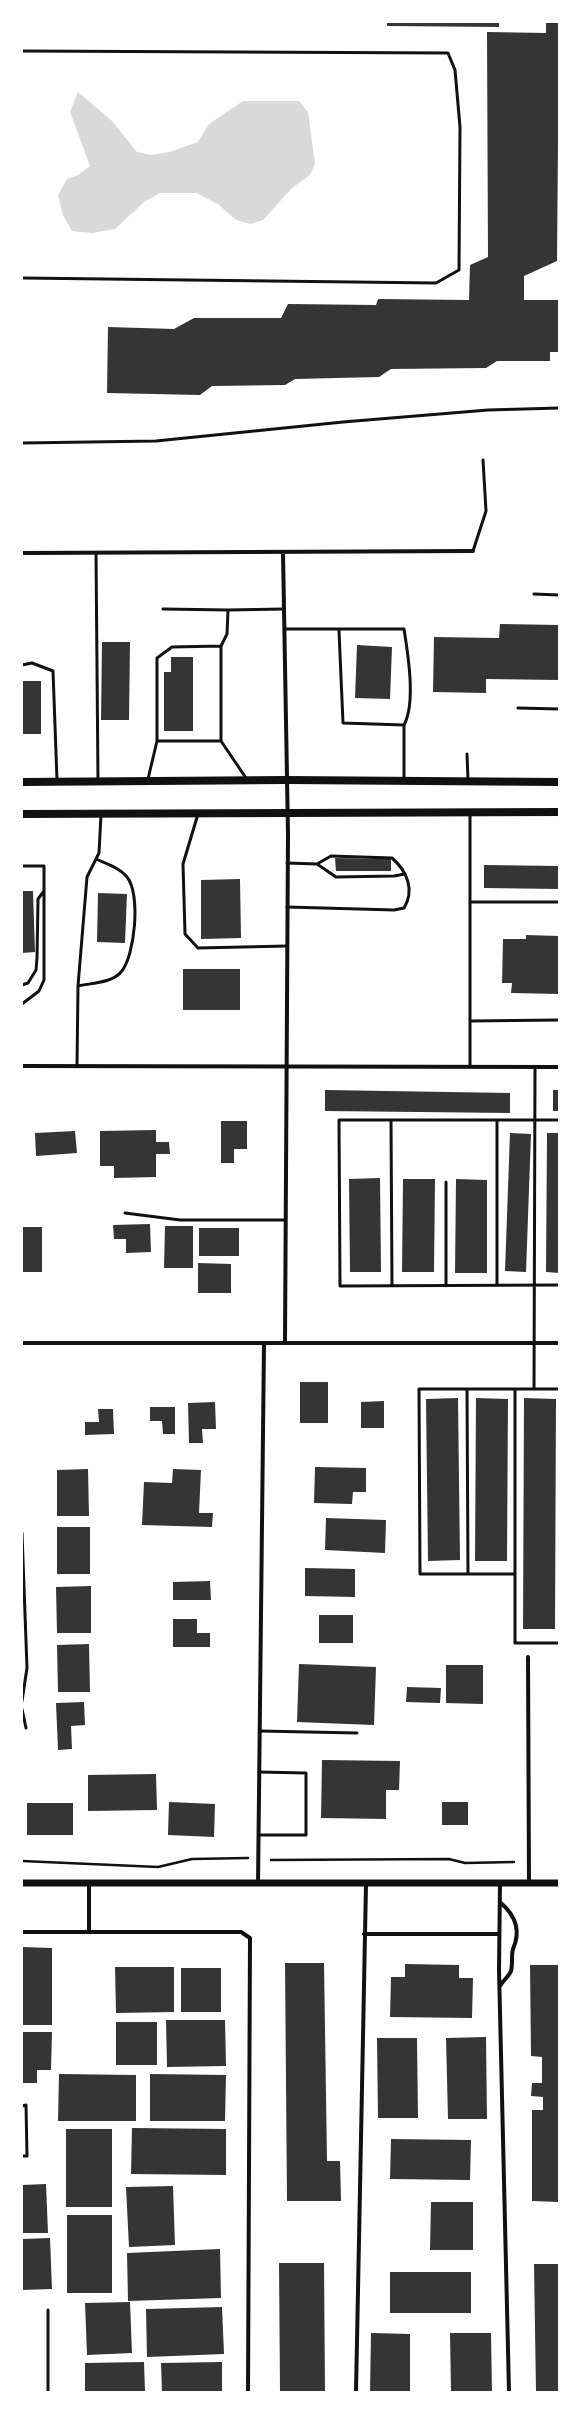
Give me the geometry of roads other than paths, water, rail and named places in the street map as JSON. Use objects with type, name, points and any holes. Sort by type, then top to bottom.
[{"type":"main road","points":[[22,782],[148,780],[559,782]]},
{"type":"main road","points":[[22,814],[101,815],[559,812]]},
{"type":"street","points":[[22,553],[474,551]]},
{"type":"street","points":[[284,553],[287,780],[285,1342]]},
{"type":"street","points":[[22,1066],[470,1065],[559,1067]]},
{"type":"street","points":[[22,1343],[559,1343]]},
{"type":"street","points":[[258,1884],[264,1343]]},
{"type":"street","points":[[528,1657],[529,1883]]},
{"type":"street","points":[[22,1883],[89,1885],[559,1883]]},
{"type":"street","points":[[500,1883],[501,1903],[499,1934],[509,2392]]},
{"type":"street","points":[[356,2392],[366,1884]]},
{"type":"street","points":[[89,1885],[89,1932]]},
{"type":"street","points":[[500,1986],[511,1971],[513,1949],[516,1945],[517,1926],[511,1911],[501,1903]]},
{"type":"street","points":[[22,1932],[241,1932],[250,1938],[248,2392]]},
{"type":"street","points":[[364,1934],[499,1934]]},
{"type":"lane","points":[[22,51],[448,53],[455,70],[460,151],[459,270],[436,282],[22,278]]},
{"type":"lane","points":[[22,443],[156,441],[343,422],[488,410],[559,408]]},
{"type":"lane","points":[[474,551],[486,511],[483,460]]},
{"type":"lane","points":[[96,553],[98,781]]},
{"type":"lane","points":[[534,594],[559,595]]},
{"type":"lane","points":[[163,609],[284,609]]},
{"type":"lane","points":[[228,610],[227,634],[221,646],[221,741],[247,780]]},
{"type":"lane","points":[[285,629],[339,631],[382,628],[404,629],[409,670],[409,716],[404,725],[404,781]]},
{"type":"lane","points":[[339,631],[343,723],[376,726],[404,725]]},
{"type":"lane","points":[[148,780],[157,741],[157,658],[172,647],[221,646]]},
{"type":"lane","points":[[22,665],[32,663],[53,671],[57,782]]},
{"type":"lane","points":[[518,708],[559,709]]},
{"type":"lane","points":[[157,741],[221,741]]},
{"type":"lane","points":[[467,754],[468,782]]},
{"type":"lane","points":[[470,813],[470,1065]]},
{"type":"lane","points":[[198,814],[183,864],[185,934],[198,948],[287,946]]},
{"type":"lane","points":[[77,1066],[78,986],[87,877],[99,853],[101,815]]},
{"type":"lane","points":[[287,863],[317,864],[331,856],[379,856],[392,858],[405,874],[410,893],[404,908],[394,910],[287,907]]},
{"type":"lane","points":[[78,986],[108,980],[122,972],[128,959],[134,927],[134,895],[131,883],[118,869],[96,859]]},
{"type":"lane","points":[[317,864],[336,877],[394,876],[405,874]]},
{"type":"lane","points":[[22,866],[44,866],[44,980],[39,991],[22,1004]]},
{"type":"lane","points":[[22,986],[28,983],[36,970],[38,899],[44,891]]},
{"type":"lane","points":[[470,902],[559,902]]},
{"type":"lane","points":[[470,1021],[559,1020]]},
{"type":"lane","points":[[534,1389],[535,1066]]},
{"type":"lane","points":[[559,1120],[339,1120],[340,1286],[559,1285]]},
{"type":"lane","points":[[391,1120],[392,1286]]},
{"type":"lane","points":[[497,1120],[497,1286]]},
{"type":"lane","points":[[446,1182],[446,1286]]},
{"type":"lane","points":[[125,1213],[180,1220],[285,1220]]},
{"type":"lane","points":[[515,1574],[420,1574],[419,1389],[559,1389]]},
{"type":"lane","points":[[467,1389],[468,1574]]},
{"type":"lane","points":[[515,1389],[515,1643],[559,1643]]},
{"type":"lane","points":[[22,1533],[27,1668],[22,1701]]},
{"type":"lane","points":[[22,1709],[26,1728]]},
{"type":"lane","points":[[260,1731],[357,1733]]},
{"type":"lane","points":[[259,1772],[306,1773],[306,1835],[259,1835]]},
{"type":"lane","points":[[22,2106],[26,2106],[27,2156],[22,2156]]},
{"type":"lane","points":[[48,2310],[48,2392]]}]
